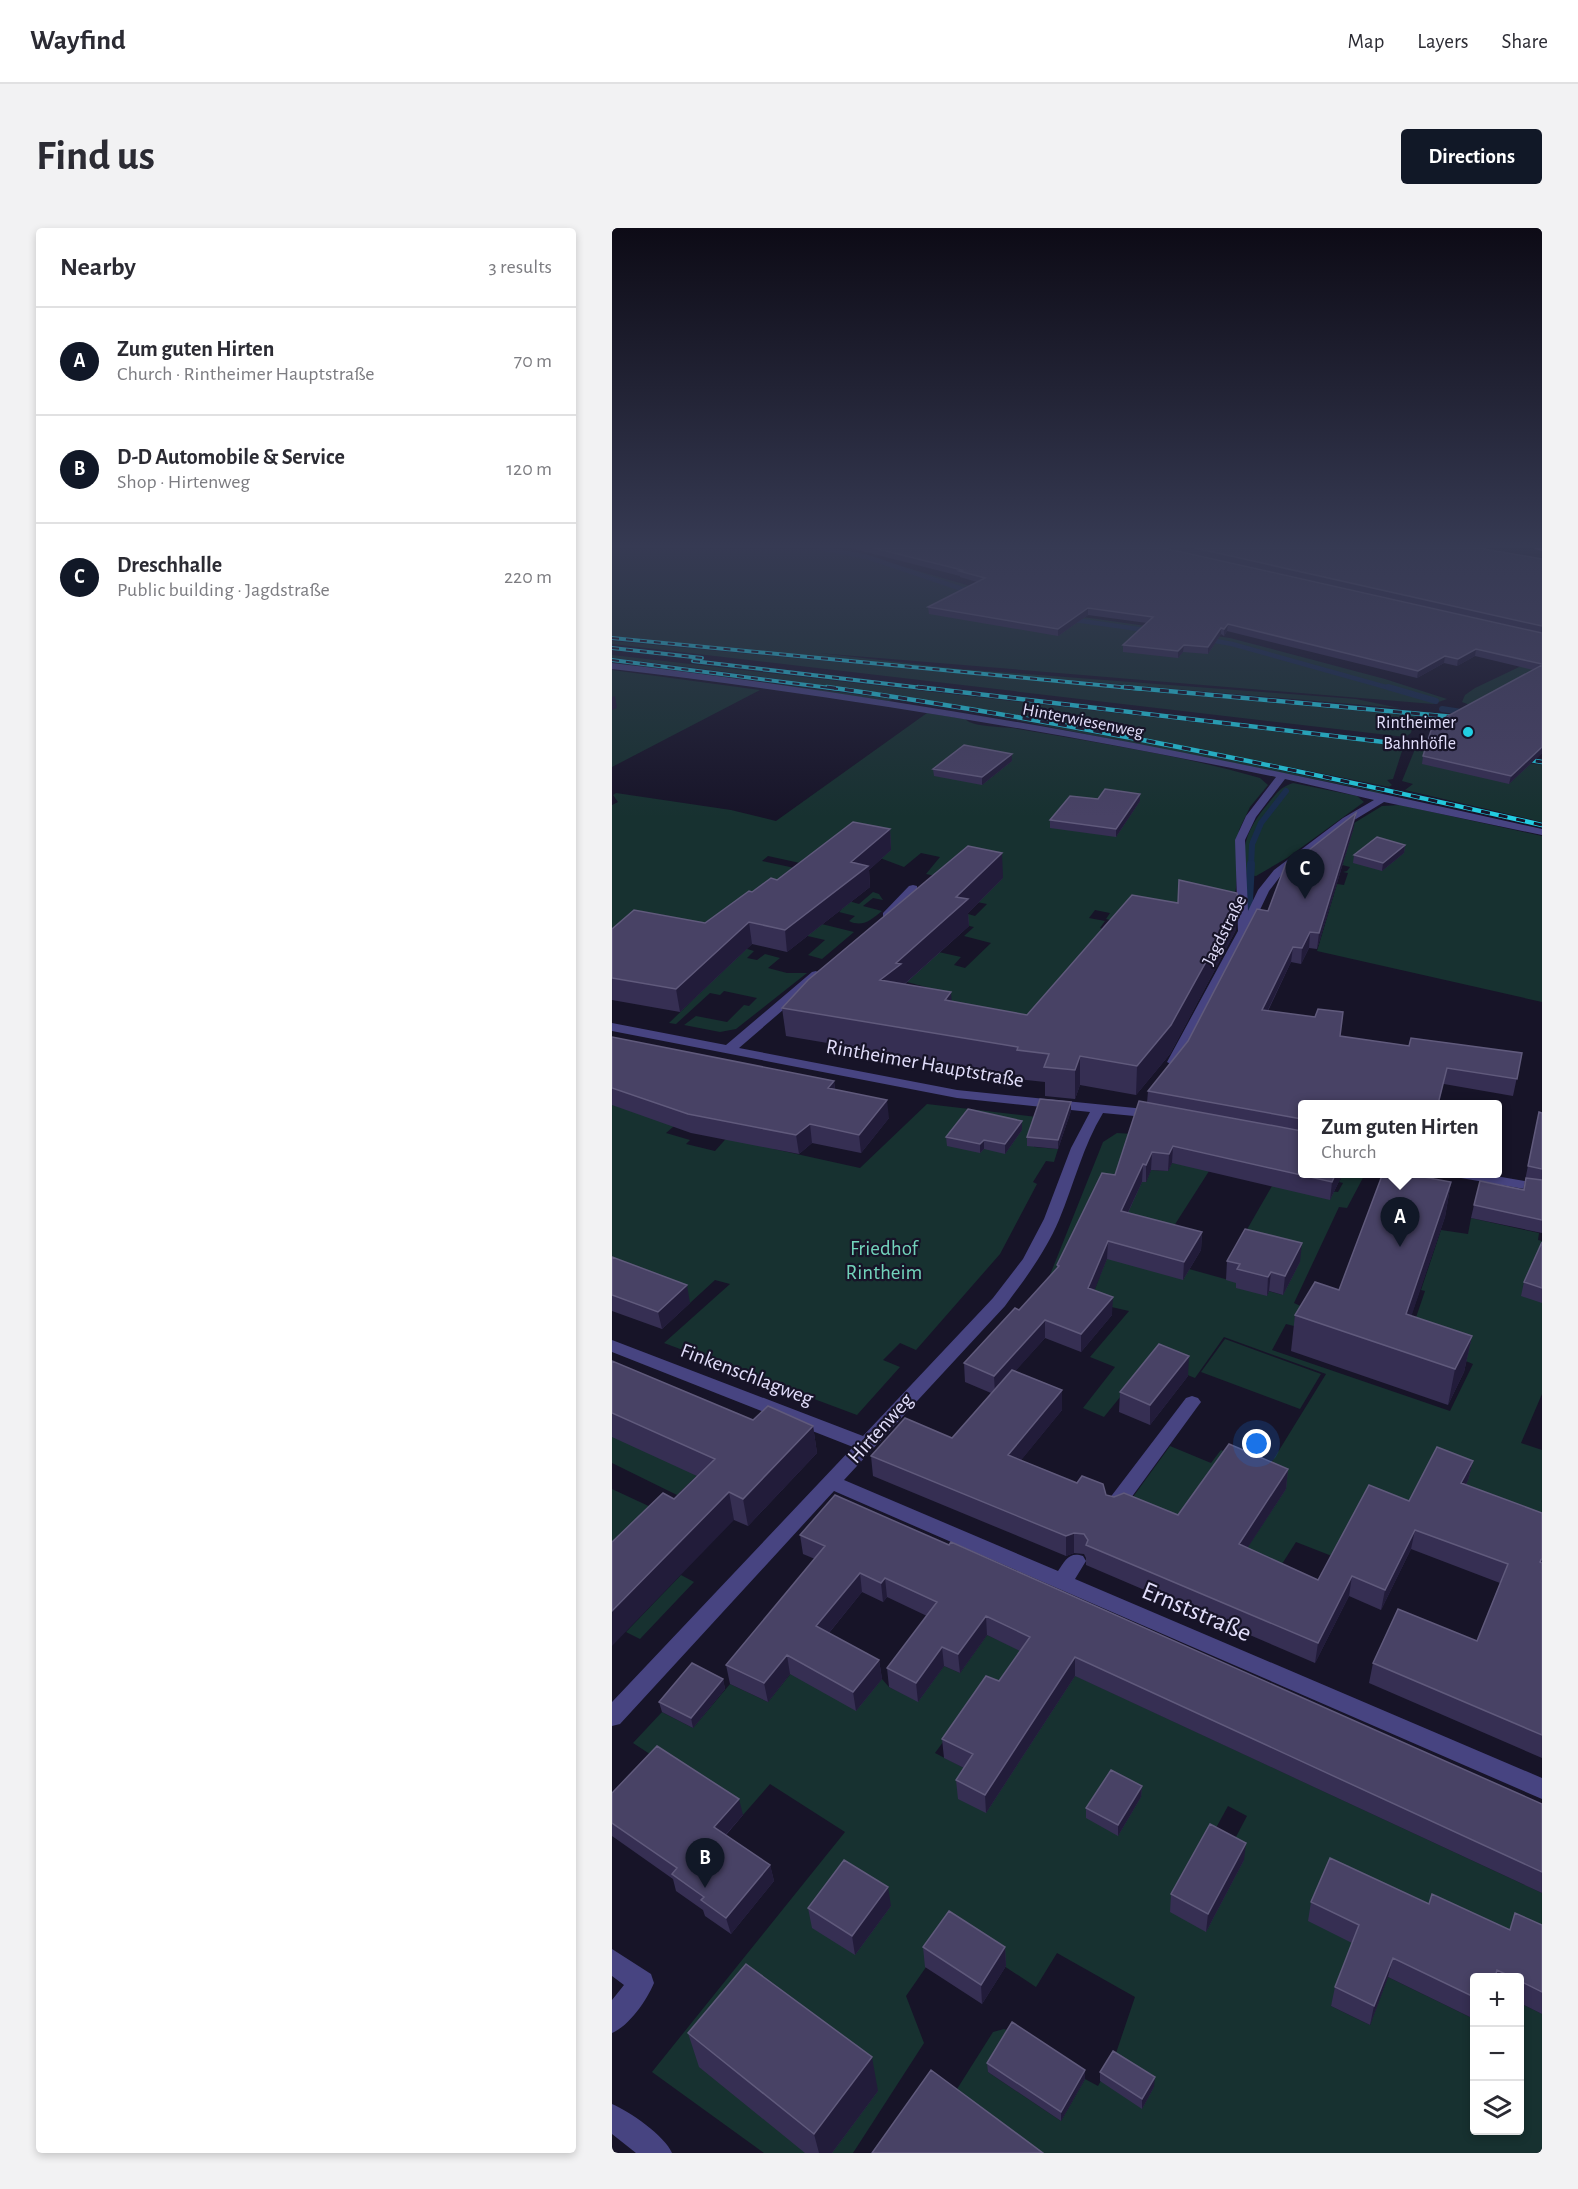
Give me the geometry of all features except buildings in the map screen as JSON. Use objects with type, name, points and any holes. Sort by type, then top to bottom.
[{"type":"street","name":"Hinterwiesenweg","points":[[612,666],[957,713],[1283,775],[1357,791],[1382,799],[1542,832]]},
{"type":"street","points":[[1243,932],[1244,904],[1240,840],[1251,816],[1283,775]]},
{"type":"street","name":"Jagdstraße","points":[[1168,1070],[1178,1056],[1264,890],[1278,872],[1347,820],[1382,799]]},
{"type":"street","points":[[878,923],[913,888]]},
{"type":"street","points":[[729,1049],[825,967]]},
{"type":"street","name":"Rintheimer Hauptstraße","points":[[612,1027],[957,1094],[1099,1108],[1138,1107],[1166,1116]]},
{"type":"street","name":"Hirtenweg","points":[[612,1717],[999,1302],[1031,1261],[1051,1221],[1084,1130],[1099,1108]]},
{"type":"street","points":[[1488,1178],[1542,1188]]},
{"type":"street","name":"Finkenschlagweg","points":[[612,1347],[866,1444]]},
{"type":"street","points":[[1113,1508],[1192,1402]]},
{"type":"street","name":"Ernststraße","points":[[831,1482],[1542,1790]]},
{"type":"street","points":[[1062,1582],[1076,1561]]},
{"type":"street","points":[[612,1961],[642,1983],[612,2020]]},
{"type":"street","points":[[612,2117],[658,2153]]},
{"type":"green space","points":[[631,638],[1229,638],[1385,679],[1447,699],[1433,704],[818,653],[960,669],[1356,699],[1399,708],[1009,675]]},
{"type":"green space","points":[[612,641],[1415,716],[1411,733],[1405,737],[612,644]]},
{"type":"green space","points":[[612,655],[1403,748],[1393,779],[1387,780],[1392,785],[1389,787],[1002,714],[808,683],[612,658]]},
{"type":"green space","points":[[1542,656],[1542,710],[1470,705],[1462,702],[1465,695],[1475,688]]},
{"type":"green space","points":[[612,663],[893,699],[889,701]]},
{"type":"green space","points":[[612,670],[760,690],[612,767]]},
{"type":"green space","points":[[927,713],[965,719],[975,724],[1139,750],[1260,778],[1268,785],[1250,807],[1239,830],[1236,888],[1229,927],[1114,921],[1106,919],[1110,913],[1095,910],[1089,918],[1105,921],[1100,928],[1111,930],[1045,1025],[964,1020],[937,990],[907,982],[927,964],[934,951],[961,957],[954,965],[965,968],[991,943],[964,936],[974,927],[955,923],[968,914],[975,916],[987,904],[972,901],[945,878],[926,874],[940,857],[921,853],[904,867],[880,858],[809,865],[768,856],[762,861],[818,873],[852,902],[859,904],[873,892],[879,894],[883,900],[873,898],[863,906],[882,911],[867,922],[859,924],[849,921],[855,916],[839,912],[844,907],[721,941],[754,951],[747,958],[757,960],[765,954],[780,958],[768,968],[787,973],[807,973],[736,1029],[720,1032],[684,1025],[696,1016],[727,1022],[744,1005],[749,1006],[757,998],[724,991],[720,995],[710,993],[676,1024],[669,1023],[701,992],[612,948],[612,805],[618,802],[613,795],[616,793],[731,810],[776,821]]},
{"type":"green space","points":[[995,716],[1182,749],[1385,793],[1373,795],[1368,790]]},
{"type":"green space","points":[[1415,749],[1542,765],[1542,822],[1405,790],[1413,784],[1402,781]]},
{"type":"green space","points":[[1293,783],[1357,796],[1364,802],[1287,858],[1256,876],[1247,875],[1244,855],[1251,829],[1275,795]]},
{"type":"green space","points":[[1400,805],[1542,836],[1542,1002],[1317,951],[1337,884],[1344,885],[1348,873],[1343,872],[1350,867],[1327,861],[1341,831],[1382,806]]},
{"type":"green space","points":[[777,913],[854,932],[822,959],[808,955],[825,940],[803,935]]},
{"type":"green space","points":[[891,1033],[868,1060],[829,1053],[837,1043]]},
{"type":"green space","name":"Friedhof Rintheim","points":[[612,1096],[626,1109],[645,1116],[669,1099],[688,1114],[666,1133],[690,1140],[686,1144],[715,1151],[739,1124],[774,1149],[860,1168],[927,1104],[1037,1117],[1034,1147],[1058,1149],[1054,1162],[1046,1161],[1033,1182],[1037,1184],[1000,1254],[916,1350],[900,1343],[883,1360],[900,1367],[857,1415],[664,1343],[730,1284],[715,1280],[690,1303],[612,1273]]},
{"type":"green space","points":[[1117,1133],[1133,1134],[1146,1182],[1151,1170],[1168,1171],[1172,1163],[1211,1168],[1172,1229],[1183,1279],[1189,1269],[1283,1295],[1245,1233],[1272,1186],[1338,1192],[1343,1183],[1339,1182],[1341,1178],[1363,1178],[1347,1208],[1339,1207],[1294,1303],[1305,1308],[1294,1326],[1286,1324],[1272,1350],[1450,1411],[1473,1364],[1409,1338],[1425,1291],[1421,1290],[1441,1230],[1468,1234],[1471,1218],[1539,1233],[1538,1240],[1542,1241],[1542,1394],[1521,1443],[1542,1450],[1542,1534],[1416,1500],[1337,1558],[1296,1542],[1273,1578],[1122,1512],[1170,1446],[1211,1463],[1221,1450],[1267,1470],[1326,1374],[1224,1337],[1195,1378],[1150,1360],[1104,1417],[1083,1408],[1115,1367],[1090,1357],[1129,1311],[1107,1306],[1092,1296],[1100,1276],[1057,1268],[1051,1281],[1050,1275],[1103,1142]]},
{"type":"green space","points":[[1225,1339],[1321,1374],[1300,1409],[1201,1372]]},
{"type":"green space","points":[[612,1369],[750,1424],[677,1495],[612,1463]]},
{"type":"green space","points":[[612,1489],[655,1509],[612,1551]]},
{"type":"green space","points":[[681,1575],[694,1582],[640,1639],[626,1632]]},
{"type":"green space","points":[[987,1635],[1031,1655],[946,1738],[935,1753],[974,1773],[1048,1663],[1542,1893],[1542,1948],[1355,1944],[1331,2006],[1370,2025],[1388,1977],[1470,2017],[1470,2135],[1524,2135],[1524,2005],[1542,2014],[1542,2153],[990,2153],[940,2116],[993,2032],[1004,2029],[1013,2032],[988,2072],[1061,2121],[1085,2079],[1098,2086],[1115,2056],[1135,1997],[1057,1953],[1036,1987],[951,1931],[906,1996],[924,2043],[853,2153],[764,2153],[652,2072],[845,1832],[770,1784],[743,1815],[633,1743],[662,1712],[693,1728],[730,1684],[768,1702],[800,1662],[855,1710],[882,1679],[889,1687],[918,1701],[944,1666],[960,1673]],"holes":[[[1228,1806],[1247,1816],[1228,1852],[1170,1912]]]},
{"type":"waterway","points":[[1204,639],[1232,644],[1393,689]]},
{"type":"waterway","points":[[1388,687],[1436,701]]},
{"type":"waterway","points":[[1442,709],[1468,713]]},
{"type":"waterway","points":[[1253,842],[1261,823],[1286,791]]},
{"type":"waterway","points":[[1251,866],[1252,845]]},
{"type":"waterway","points":[[1248,918],[1251,864]]},
{"type":"railway","points":[[612,638],[1141,689]]},
{"type":"railway","points":[[612,648],[702,658]]},
{"type":"railway","points":[[612,660],[838,689]]},
{"type":"railway","points":[[693,661],[931,689]]},
{"type":"railway","points":[[827,687],[1007,715],[1186,748],[1542,825]]},
{"type":"railway","points":[[918,687],[1443,749]]},
{"type":"railway","points":[[1124,687],[1465,718]]},
{"type":"railway","points":[[1518,758],[1542,762]]},
{"type":"place","name":"Rintheimer Bahnhöfle","points":[[1468,732]]},
{"type":"place","name":"Dreschhalle","points":[[1305,899]]},
{"type":"place","name":"Zum guten Hirten","points":[[1400,1247]]},
{"type":"place","name":"D-D Automobile & Service","points":[[705,1888]]}]
